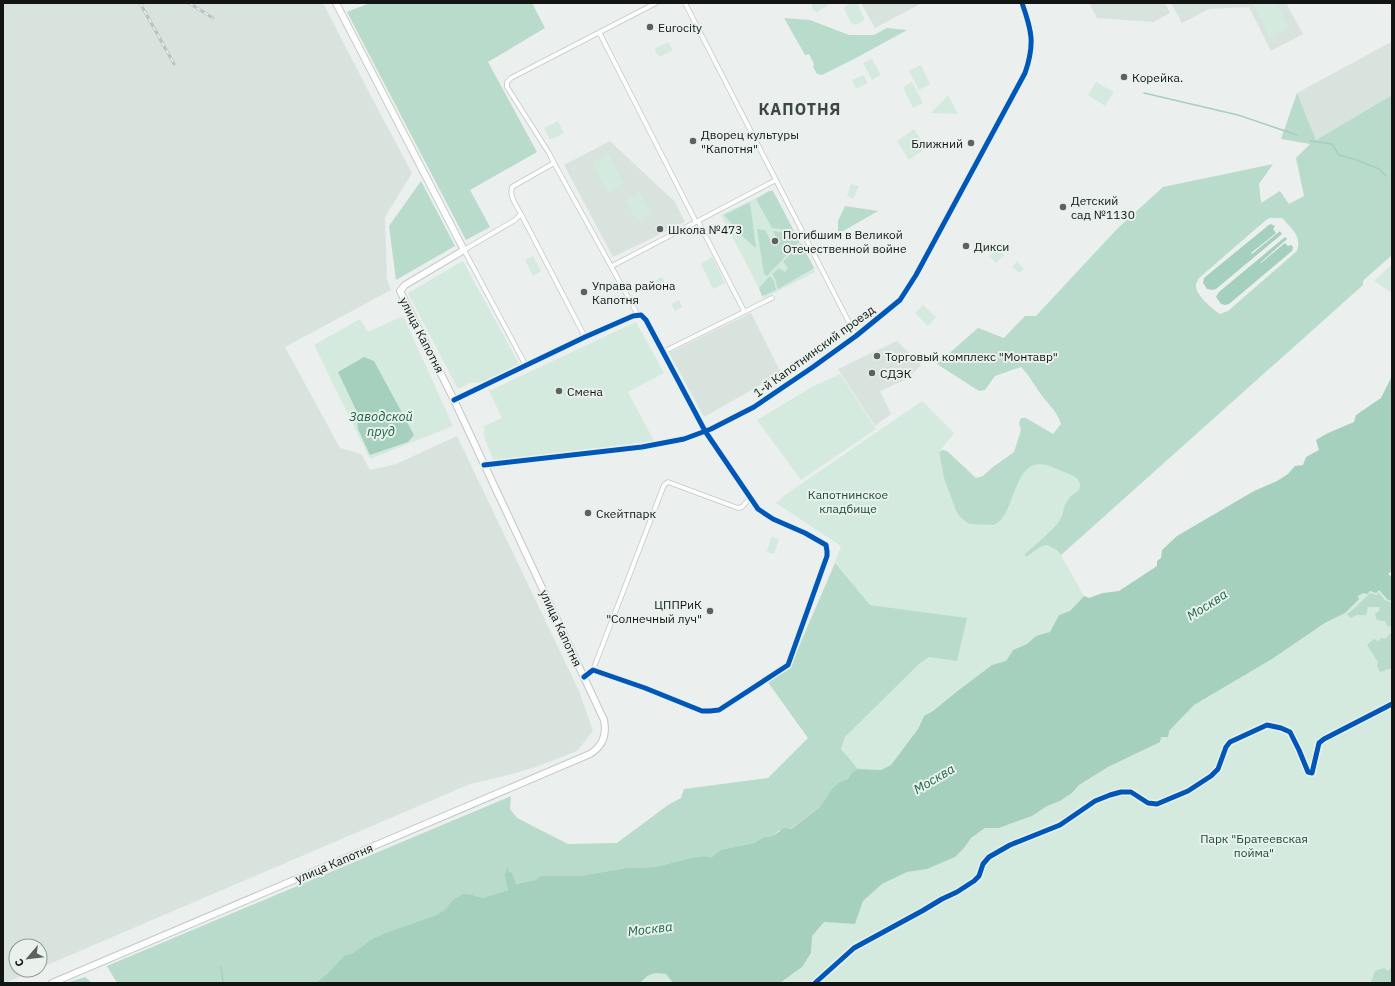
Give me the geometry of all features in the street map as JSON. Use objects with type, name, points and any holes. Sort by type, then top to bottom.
[{"type":"main road","points":[[336,3],[464,250]]},
{"type":"main road","name":"улица Капотня","points":[[52,983],[590,754],[595,751],[602,742],[606,729],[604,720],[454,400],[400,291],[405,284],[464,250]]},
{"type":"street","points":[[593,670],[645,688],[702,711],[710,712],[718,710],[788,665],[828,550],[826,545],[758,509],[750,498],[705,432],[646,320],[641,315],[638,315],[554,163],[508,87],[507,82],[511,78],[656,3]]},
{"type":"street","points":[[686,3],[856,336]]},
{"type":"street","name":"1-й Капотнинский проезд","points":[[484,465],[642,447],[705,432],[754,407],[856,336],[896,304],[921,266],[1018,86],[1030,59],[1032,42],[1030,29],[1022,3]]},
{"type":"street","points":[[599,32],[744,311]]},
{"type":"street","points":[[554,163],[512,187],[510,192],[585,337]]},
{"type":"street","points":[[612,266],[776,180]]},
{"type":"street","points":[[521,214],[515,220],[464,250],[526,366]]},
{"type":"street","points":[[663,352],[772,298]]},
{"type":"street","points":[[454,400],[585,337],[638,315]]},
{"type":"street","points":[[584,677],[593,670],[664,485],[668,482],[738,508],[750,498]]},
{"type":"shaded area","points":[[3,3],[323,3],[412,173],[385,217],[387,280],[391,290],[285,347],[340,448],[361,454],[370,470],[396,464],[457,436],[579,691],[593,731],[577,751],[536,767],[470,784],[48,965],[48,938],[8,938],[8,978],[17,978],[3,983]]},
{"type":"shaded area","points":[[370,3],[532,3],[545,28],[488,62],[537,152],[470,190],[490,227],[466,240],[347,12]]},
{"type":"shaded area","points":[[861,3],[922,3],[875,28]]},
{"type":"shaded area","points":[[1089,3],[1165,3],[1170,13],[1153,22],[1097,18]]},
{"type":"shaded area","points":[[1171,3],[1286,3],[1303,34],[1271,51],[1249,7],[1209,9],[1182,23]]},
{"type":"shaded area","points":[[784,18],[810,20],[849,35],[874,35],[887,28],[907,30],[822,75],[817,74],[809,54],[805,55]]},
{"type":"shaded area","points":[[1391,42],[1392,95],[1316,140],[1297,93]]},
{"type":"shaded area","points":[[1297,93],[1316,140],[1392,95],[1392,255],[1363,281],[1363,285],[1061,555],[1057,550],[1047,545],[1042,546],[1026,557],[1025,554],[1054,527],[1061,518],[1064,506],[1070,496],[1078,491],[1080,487],[1078,479],[1052,467],[1037,464],[1025,471],[1003,517],[994,525],[969,524],[960,517],[956,511],[944,478],[939,452],[943,450],[947,451],[976,478],[983,476],[1014,452],[1021,430],[1019,423],[1021,418],[1026,418],[1053,434],[1061,424],[1054,411],[1021,367],[995,376],[985,390],[979,391],[937,364],[978,328],[1004,338],[1025,316],[1036,316],[1117,229],[1163,187],[1273,164],[1259,184],[1261,203],[1280,191],[1289,204],[1304,196],[1296,158],[1310,144],[1281,139]],"holes":[[[1270,218],[1282,218],[1297,237],[1297,251],[1228,311],[1220,314],[1208,305],[1198,292],[1196,284],[1199,278],[1266,220]]]},
{"type":"shaded area","points":[[610,141],[675,202],[685,222],[613,257],[564,165]]},
{"type":"shaded area","points":[[421,181],[455,246],[396,280],[389,226]]},
{"type":"shaded area","points":[[769,191],[773,191],[794,231],[772,228],[756,199]]},
{"type":"shaded area","points":[[750,202],[756,248],[740,234],[724,215]]},
{"type":"shaded area","points":[[845,206],[878,211],[838,234],[838,221]]},
{"type":"shaded area","points":[[757,229],[765,230],[773,245],[778,242],[773,231],[795,234],[800,241],[767,276],[764,274]]},
{"type":"shaded area","points":[[801,243],[814,268],[778,289],[772,274],[779,268],[785,272],[788,268],[783,262]]},
{"type":"shaded area","points":[[770,276],[774,281],[776,290],[762,296],[759,288]]},
{"type":"shaded area","points":[[751,313],[781,373],[704,417],[669,353]]},
{"type":"shaded area","points":[[897,341],[921,365],[907,379],[880,391],[891,414],[875,426],[838,369]]},
{"type":"shaded area","points":[[835,563],[870,605],[967,618],[957,661],[929,657],[918,665],[845,737],[841,749],[858,769],[852,772],[848,779],[839,782],[831,790],[820,807],[790,829],[778,831],[773,836],[764,837],[754,843],[720,850],[712,857],[695,857],[655,867],[626,868],[579,876],[540,876],[535,880],[515,884],[512,873],[504,875],[508,890],[483,898],[473,895],[453,900],[444,910],[436,915],[385,933],[370,940],[353,953],[345,955],[327,974],[315,983],[117,983],[107,966],[511,796],[510,809],[517,818],[568,844],[617,843],[668,805],[681,798],[684,789],[768,778],[808,738],[767,681],[790,667]]},
{"type":"shaded area","points":[[1378,592],[1385,600],[1392,603],[1392,627],[1387,626],[1385,621],[1377,620],[1375,614],[1379,611],[1380,607],[1368,607],[1366,615],[1357,615],[1350,618],[1347,614],[1370,593],[1377,595]]},
{"type":"shaded area","points":[[1392,632],[1392,668],[1380,672],[1377,666],[1378,662],[1367,645],[1374,639],[1378,641],[1381,638],[1385,639]]},
{"type":"shaded area","points":[[1392,967],[1392,983],[1371,983],[1375,971],[1384,968],[1388,971]]},
{"type":"shaded area","points":[[85,977],[92,983],[66,983]]},
{"type":"green space","points":[[811,3],[831,3],[817,12],[813,10]]},
{"type":"green space","points":[[851,3],[857,3],[864,18],[863,21],[856,25],[851,23],[844,9],[845,6]]},
{"type":"green space","points":[[1253,3],[1276,3],[1289,28],[1270,38]]},
{"type":"green space","points":[[668,42],[673,50],[659,57],[654,49]]},
{"type":"green space","points":[[872,59],[881,75],[872,80],[863,63]]},
{"type":"green space","points":[[921,65],[930,84],[919,90],[909,71]]},
{"type":"green space","points":[[863,75],[868,83],[856,89],[852,80]]},
{"type":"green space","points":[[912,82],[923,103],[913,108],[903,87]]},
{"type":"green space","points":[[1096,82],[1114,92],[1105,106],[1088,95]]},
{"type":"green space","points":[[948,95],[958,114],[931,113]]},
{"type":"green space","points":[[558,121],[564,133],[550,140],[544,128]]},
{"type":"green space","points":[[914,129],[926,148],[909,160],[897,141]]},
{"type":"green space","points":[[609,154],[624,184],[608,193],[593,163]]},
{"type":"green space","points":[[851,184],[859,186],[853,199],[847,196]]},
{"type":"green space","points":[[772,190],[815,272],[764,298],[721,215]]},
{"type":"green space","points":[[640,192],[651,215],[637,222],[626,200]]},
{"type":"green space","points":[[999,248],[1004,255],[996,263],[989,256]]},
{"type":"green space","points":[[533,256],[541,271],[533,276],[525,260]]},
{"type":"green space","points":[[712,257],[725,283],[713,289],[701,264]]},
{"type":"green space","points":[[463,261],[519,364],[482,382],[470,383],[458,389],[408,293]]},
{"type":"green space","points":[[1017,261],[1024,269],[1019,273],[1012,267]]},
{"type":"green space","points":[[1392,264],[1392,293],[1374,281]]},
{"type":"green space","points":[[662,277],[667,286],[658,290],[654,281]]},
{"type":"green space","points":[[679,300],[682,307],[675,311],[671,304]]},
{"type":"green space","points":[[923,305],[936,317],[928,326],[915,313]]},
{"type":"green space","points":[[403,316],[453,426],[370,459],[314,345],[360,319],[368,332]]},
{"type":"green space","name":"Смена","points":[[636,322],[664,373],[628,392],[654,441],[494,461],[484,437],[484,426],[502,418],[489,391]]},
{"type":"green space","points":[[840,374],[876,429],[801,480],[757,420],[812,387]]},
{"type":"green space","name":"Капотнинское кладбище","points":[[922,401],[954,433],[939,452],[944,478],[956,511],[960,517],[969,524],[984,524],[992,526],[1008,508],[1022,475],[1032,466],[1039,464],[1046,465],[1068,473],[1078,480],[1081,486],[1078,491],[1068,499],[1061,518],[1026,557],[1042,546],[1047,545],[1058,550],[1084,596],[1070,611],[1059,615],[1050,632],[1036,636],[1027,644],[1013,650],[1006,661],[992,665],[933,711],[924,716],[918,729],[891,765],[881,770],[858,769],[841,749],[845,737],[918,665],[930,657],[957,661],[966,618],[869,605],[835,563],[841,546],[776,503],[785,495]]},
{"type":"green space","points":[[771,537],[779,539],[774,554],[767,552]]},
{"type":"green space","name":"Парк \"Братеевская пойма\"","points":[[1379,590],[1388,600],[1392,601],[1392,983],[780,983],[802,967],[811,953],[812,936],[824,922],[855,924],[863,901],[882,884],[907,872],[927,869],[955,857],[971,838],[985,828],[999,828],[1032,816],[1047,806],[1060,801],[1072,793],[1079,785],[1108,767],[1141,751],[1169,731],[1194,705],[1272,659],[1326,623],[1345,613],[1358,596],[1363,593]]},
{"type":"green space","points":[[654,972],[666,974],[673,983],[640,983],[645,977]]},
{"type":"water","points":[[1270,224],[1275,226],[1273,229],[1276,233],[1251,253],[1252,254],[1280,231],[1282,234],[1216,289],[1207,289],[1203,283],[1204,278]]},
{"type":"water","points":[[1285,237],[1287,239],[1260,263],[1285,243],[1288,246],[1291,245],[1293,247],[1292,251],[1229,304],[1221,304],[1216,297],[1219,292]]},
{"type":"water","name":"Заводской пруд","points":[[364,357],[374,361],[414,435],[408,442],[370,455],[358,429],[356,410],[338,372]]},
{"type":"water","name":"Москва","points":[[1392,376],[1392,571],[1388,574],[1392,577],[1392,601],[1388,600],[1379,590],[1376,593],[1370,591],[1367,594],[1363,593],[1358,596],[1359,599],[1345,613],[1325,623],[1272,659],[1194,705],[1169,731],[1168,737],[1161,737],[1160,742],[1108,767],[1079,785],[1072,793],[1060,801],[1047,806],[1032,816],[999,828],[985,828],[971,838],[955,857],[927,869],[907,872],[882,884],[863,901],[855,924],[824,922],[812,936],[811,953],[802,967],[780,983],[673,983],[666,974],[658,973],[649,975],[640,983],[315,983],[327,974],[345,955],[353,953],[370,940],[385,933],[436,915],[444,910],[453,900],[463,894],[483,898],[508,890],[504,875],[507,871],[512,873],[516,884],[535,880],[540,876],[579,876],[626,868],[655,867],[695,857],[712,857],[720,850],[754,843],[764,837],[773,836],[784,828],[791,829],[820,807],[831,790],[839,782],[848,779],[852,772],[858,769],[881,770],[891,765],[918,729],[924,716],[933,711],[992,665],[1006,661],[1013,650],[1027,644],[1036,636],[1050,632],[1059,615],[1070,611],[1084,596],[1089,598],[1103,593],[1119,591],[1157,566],[1157,561],[1161,558],[1162,550],[1177,536],[1254,491],[1277,481],[1288,474],[1295,466],[1303,465],[1306,457],[1319,450],[1316,440],[1354,422],[1356,415],[1381,398]]},
{"type":"waterway","points":[[1144,93],[1238,115],[1297,135]]},
{"type":"waterway","points":[[1310,141],[1332,144],[1339,155],[1357,160],[1379,169],[1386,176]]},
{"type":"waterway","points":[[221,967],[223,983]]},
{"type":"railway","points":[[140,3],[174,64]]},
{"type":"railway","points":[[189,3],[213,18]]},
{"type":"cycle path","points":[[484,465],[642,447],[684,439],[711,429],[754,407],[813,367],[856,336],[900,300],[916,275],[1025,73],[1030,54],[1031,38],[1022,3]]},
{"type":"cycle path","points":[[454,400],[585,337],[633,316],[641,315],[646,320],[705,431],[758,509],[773,519],[805,533],[826,545],[827,556],[788,665],[719,710],[702,711],[645,688],[593,670],[584,677]]},
{"type":"cycle path","points":[[815,983],[854,948],[957,892],[974,881],[979,876],[983,864],[989,857],[1010,845],[1060,825],[1095,801],[1121,792],[1131,792],[1148,803],[1157,804],[1188,791],[1211,776],[1218,769],[1226,747],[1230,742],[1267,725],[1281,728],[1290,732],[1308,772],[1312,773],[1319,743],[1392,704]]},
{"type":"place","name":"Eurocity","points":[[650,27]]},
{"type":"place","name":"Корейка.","points":[[1124,77]]},
{"type":"place","name":"Дворец культуры \"Капотня\"","points":[[693,141]]},
{"type":"place","name":"Ближний","points":[[971,143]]},
{"type":"place","name":"Детский сад №1130","points":[[1063,207]]},
{"type":"place","name":"Школа №473","points":[[660,229]]},
{"type":"place","name":"Погибшим в Великой Отечественной войне","points":[[775,241]]},
{"type":"place","name":"Дикси","points":[[966,246]]},
{"type":"place","name":"Управа района Капотня","points":[[584,292]]},
{"type":"place","name":"Торговый комплекс \"Монтавр\"","points":[[877,356]]},
{"type":"place","name":"СДЭК","points":[[872,373]]},
{"type":"place","name":"Смена","points":[[559,391]]},
{"type":"place","name":"Скейтпарк","points":[[588,513]]},
{"type":"place","name":"ЦППРиК \"Солнечный луч\"","points":[[710,611]]},
{"type":"district","name":"КАПОТНЯ","points":[[800,109]]}]
